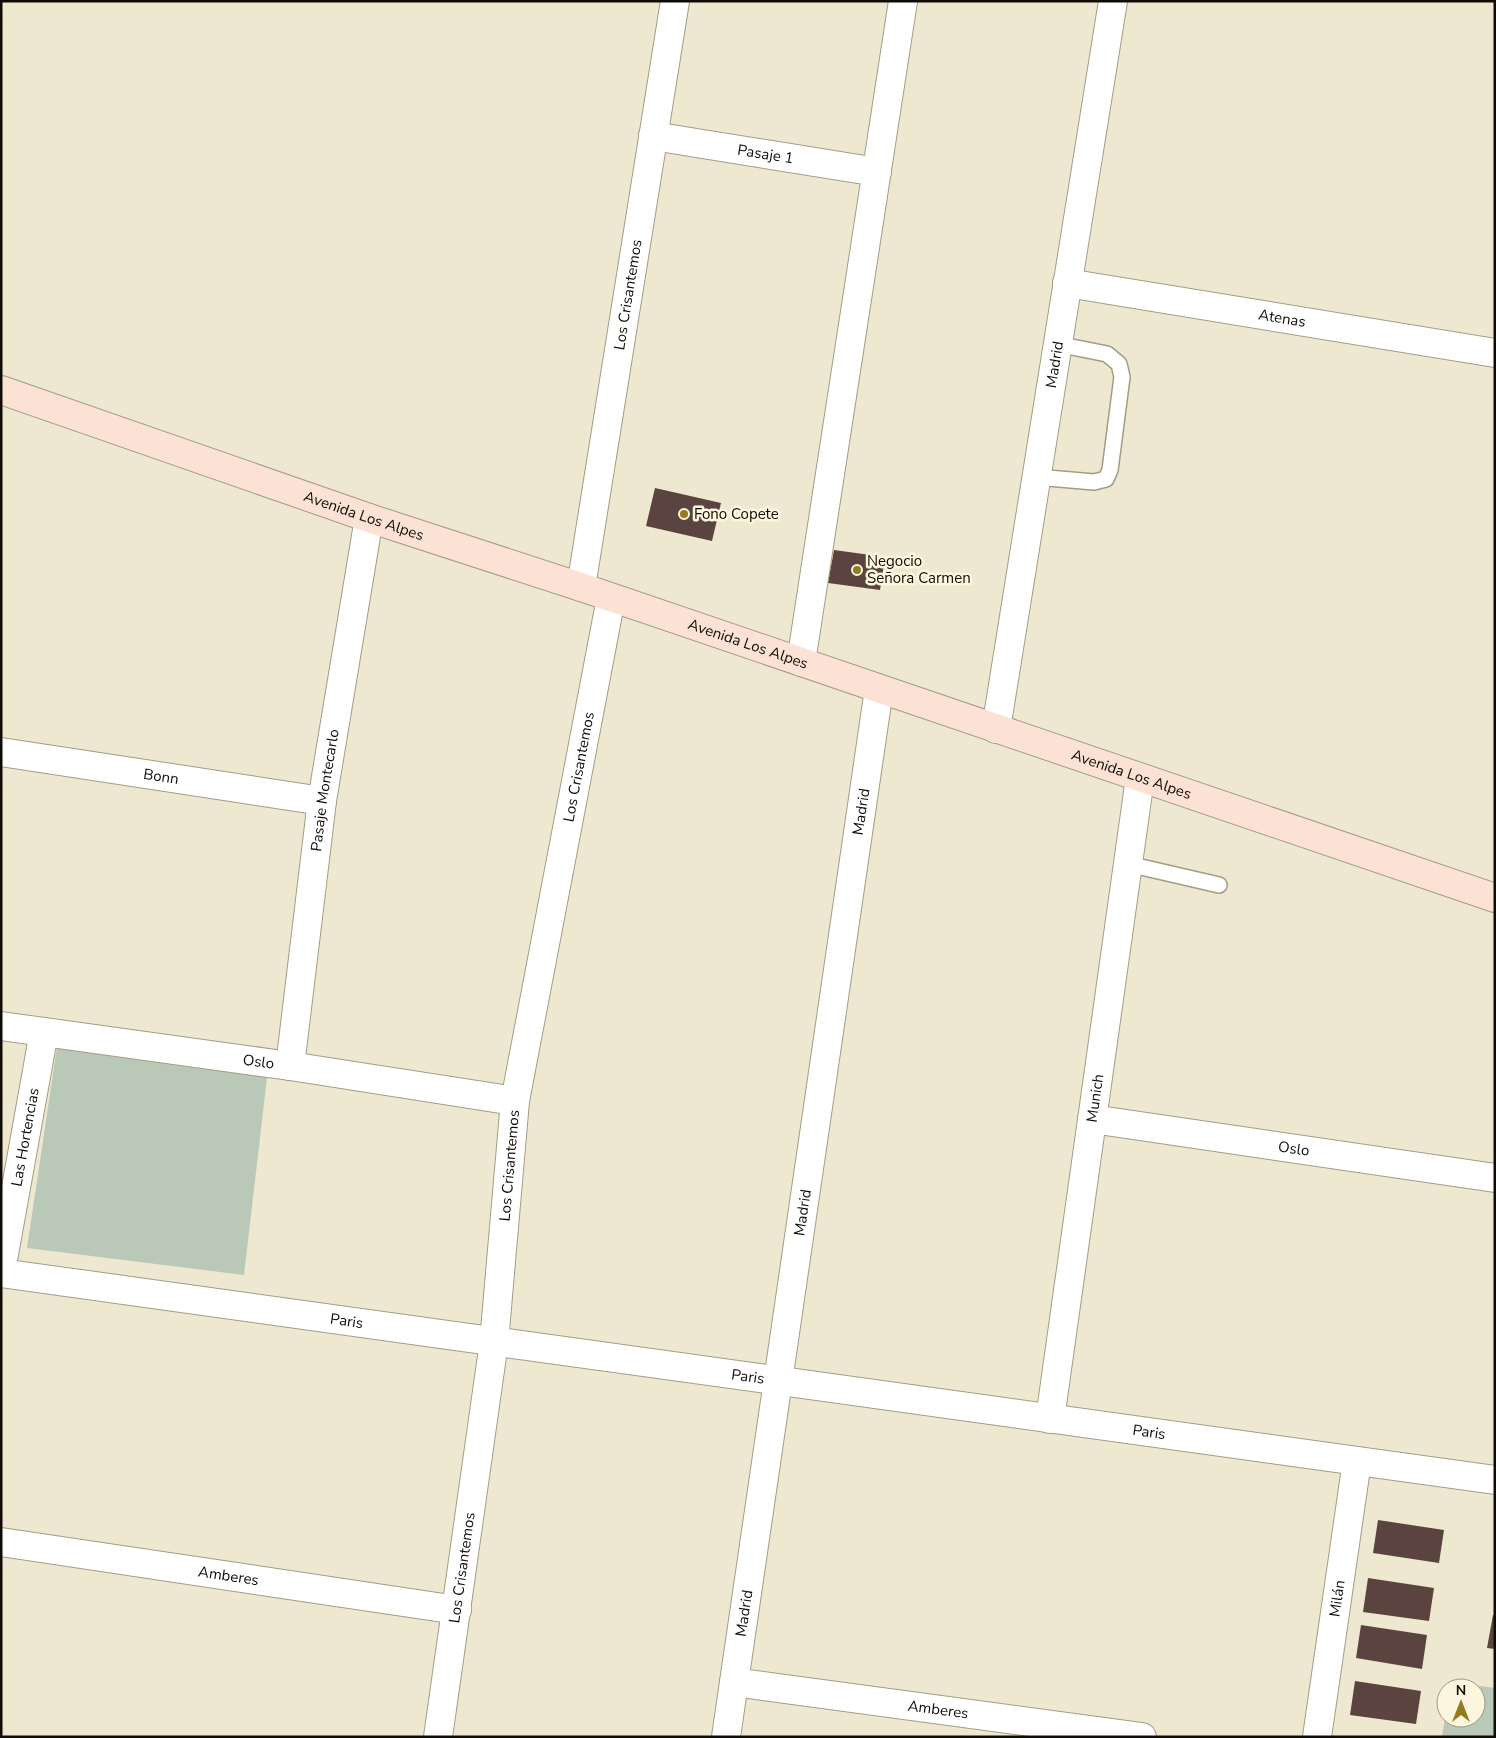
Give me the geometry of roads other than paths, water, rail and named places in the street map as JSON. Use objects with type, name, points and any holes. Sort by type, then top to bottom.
[{"type":"street","name":"Los Crisantemos","points":[[581,587],[675,1]]},
{"type":"street","points":[[801,662],[904,1]]},
{"type":"street","name":"Madrid","points":[[996,729],[1113,1]]},
{"type":"street","name":"Pasaje 1","points":[[654,136],[877,172]]},
{"type":"street","name":"Atenas","points":[[1068,283],[1495,353]]},
{"type":"street","name":"Avenida Los Alpes","points":[[1,390],[369,518],[581,587],[1495,898]]},
{"type":"street","name":"Pasaje Montecarlo","points":[[290,1066],[322,801],[369,518]]},
{"type":"street","name":"Los Crisantemos","points":[[438,1737],[494,1342],[515,1101],[611,598]]},
{"type":"street","name":"Madrid","points":[[726,1737],[879,689]]},
{"type":"street","name":"Bonn","points":[[1,752],[322,801]]},
{"type":"street","name":"Munich","points":[[1050,1419],[1140,778]]},
{"type":"street","name":"Oslo","points":[[1,1026],[290,1066],[515,1101]]},
{"type":"street","name":"Las Hortencias","points":[[1,1272],[44,1032]]},
{"type":"street","name":"Oslo","points":[[1092,1119],[1495,1178]]},
{"type":"street","name":"Paris","points":[[1,1272],[778,1382],[1495,1480]]},
{"type":"street","name":"Milán","points":[[1317,1737],[1357,1461]]},
{"type":"street","name":"Amberes","points":[[1,1542],[457,1610]]},
{"type":"street","name":"Amberes","points":[[734,1682],[1142,1737]]},
{"type":"lane","points":[[1036,477],[1094,482],[1106,479],[1110,470],[1122,377],[1119,364],[1107,354],[1058,344]]},
{"type":"lane","points":[[1128,864],[1219,885]]},
{"type":"place","name":"Fono Copete","points":[[684,514]]},
{"type":"place","name":"Negocio Señora Carmen","points":[[857,570]]}]
